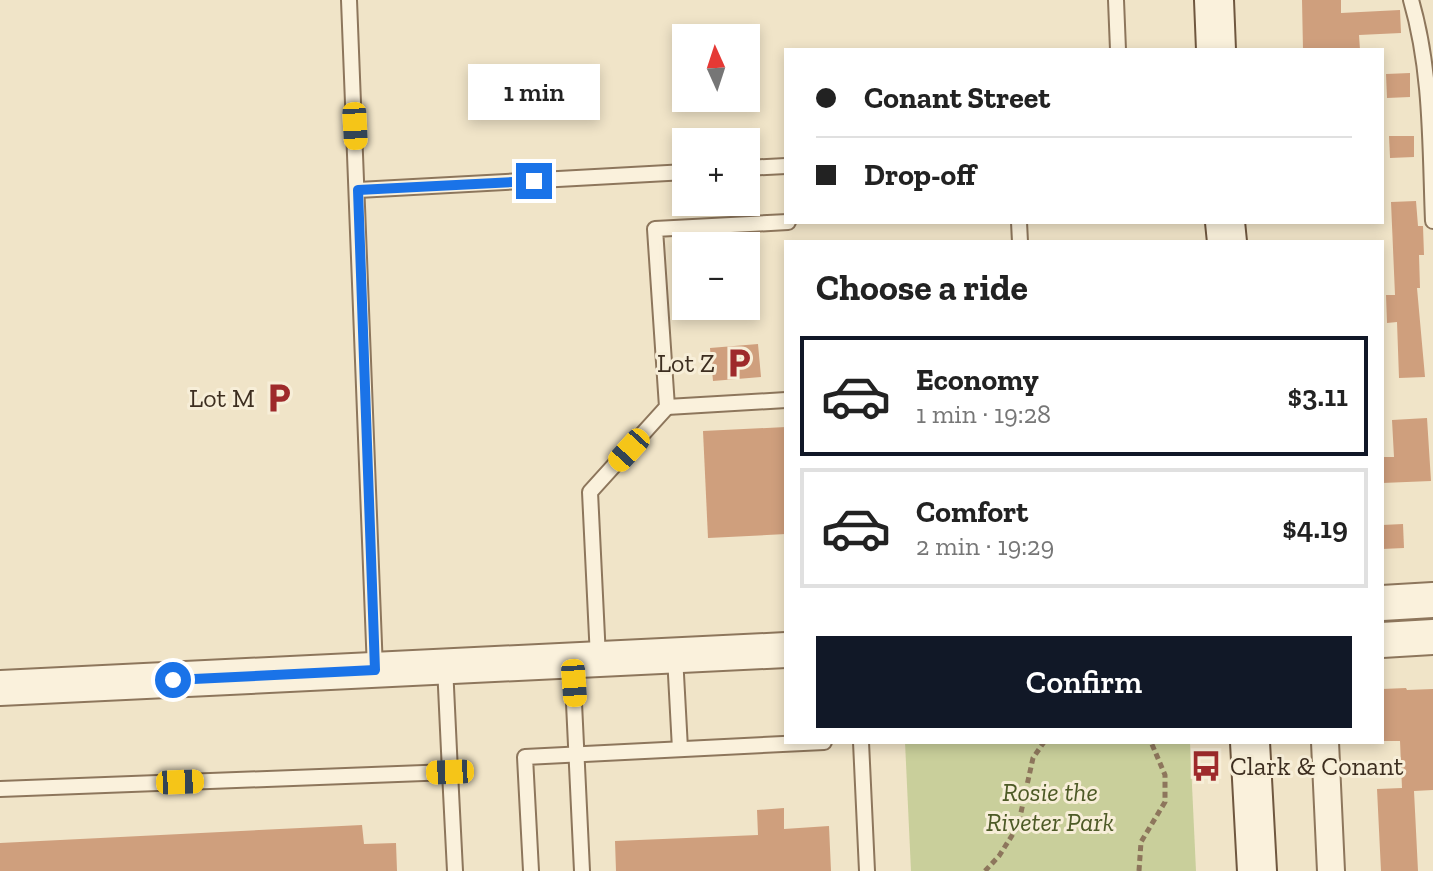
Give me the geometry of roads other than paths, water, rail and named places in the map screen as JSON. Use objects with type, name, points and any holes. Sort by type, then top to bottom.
[{"type":"main road","points":[[1214,0],[1216,48]]},
{"type":"main road","points":[[1250,744],[1257,871]]},
{"type":"street","points":[[1384,603],[1433,600]]},
{"type":"street","points":[[1384,640],[1433,637]]},
{"type":"street","points":[[0,688],[784,650]]},
{"type":"street","points":[[1325,744],[1331,871]]},
{"type":"lane","points":[[349,0],[375,670]]},
{"type":"lane","points":[[1116,0],[1118,48]]},
{"type":"lane","points":[[1411,0],[1424,51],[1427,79],[1433,221]]},
{"type":"lane","points":[[760,167],[784,166]]},
{"type":"lane","points":[[358,190],[672,173]]},
{"type":"lane","points":[[667,407],[655,229],[784,222]]},
{"type":"lane","points":[[582,871],[577,754],[585,660],[590,492],[667,407],[784,400]]},
{"type":"lane","points":[[675,656],[680,749]]},
{"type":"lane","points":[[445,666],[455,871]]},
{"type":"lane","points":[[531,871],[525,757],[784,744]]},
{"type":"lane","points":[[861,744],[867,871]]},
{"type":"lane","points":[[0,789],[450,772]]},
{"type":"place","name":"Lot Z","points":[[739,363]]},
{"type":"place","name":"Lot M","points":[[279,398]]},
{"type":"place","name":"Clark & Conant","points":[[1206,766]]},
{"type":"park label","name":"Rosie the Riveter Park","points":[[1050,807]]}]
